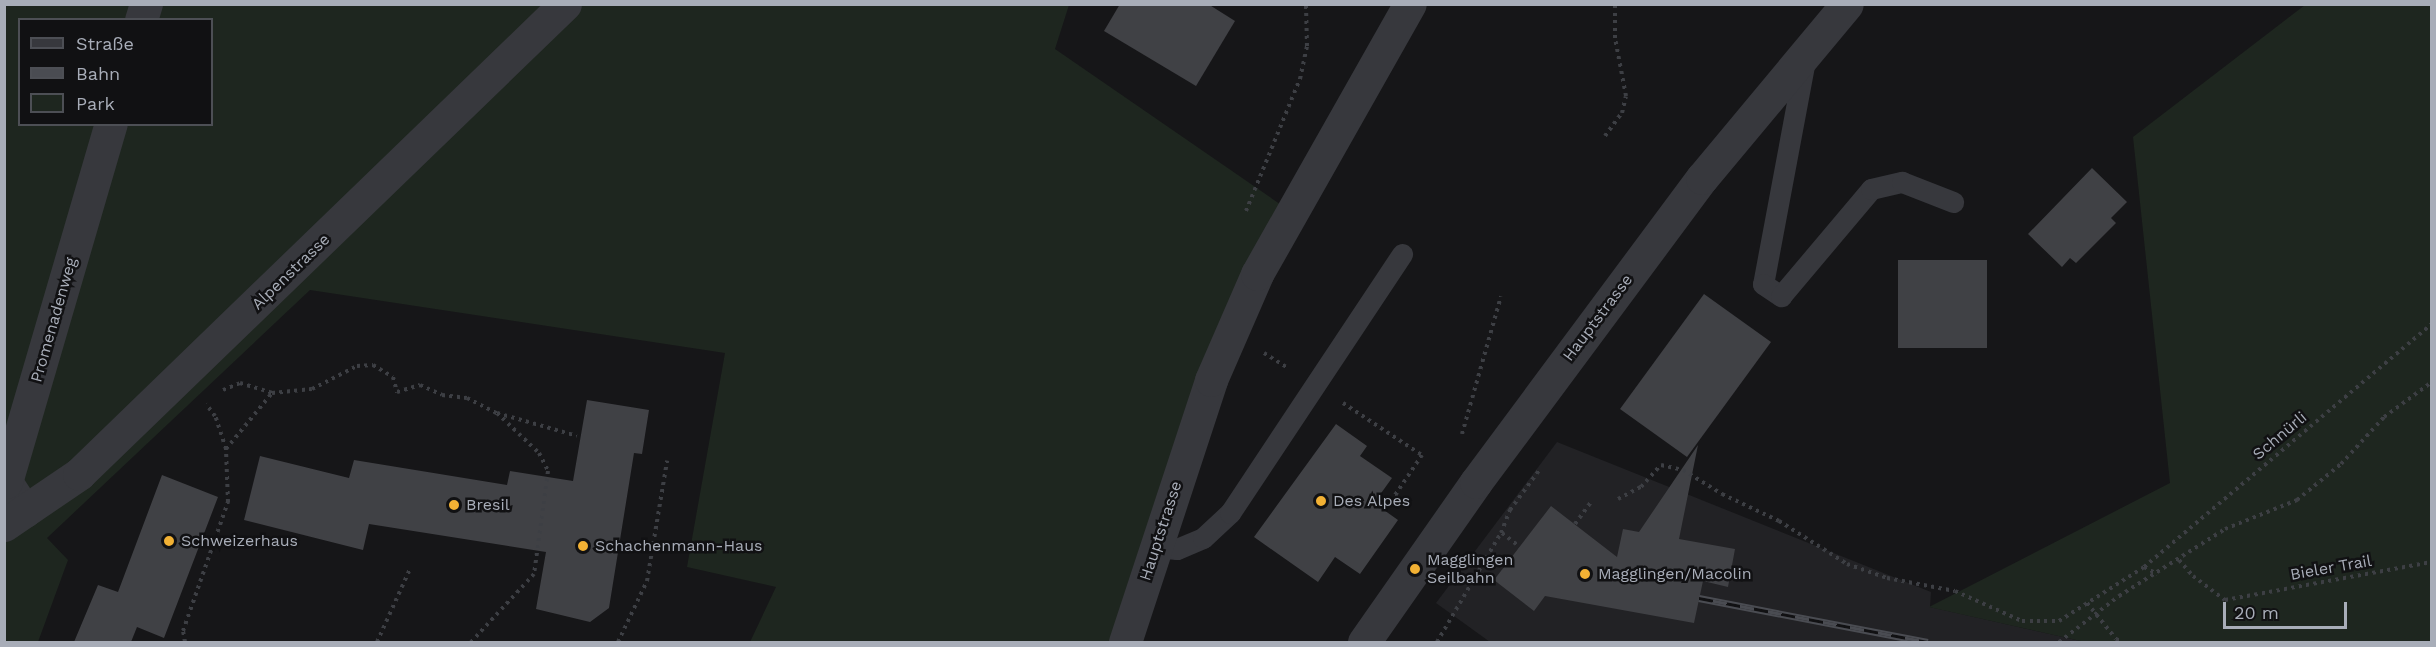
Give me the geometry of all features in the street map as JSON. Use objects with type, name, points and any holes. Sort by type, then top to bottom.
[{"type":"street","name":"Alpenstrasse","points":[[15,518],[79,474],[134,423],[566,4]]},
{"type":"street","name":"Hauptstrasse","points":[[1125,642],[1211,380],[1257,274],[1410,4]]},
{"type":"street","name":"Hauptstrasse","points":[[1364,642],[1476,482],[1702,178],[1807,48],[1847,4]]},
{"type":"street","name":"Promenadenweg","points":[[15,518],[5,482],[110,126]]},
{"type":"lane","points":[[1807,48],[1762,284],[1781,296],[1871,189],[1902,182],[1953,202]]},
{"type":"lane","points":[[1155,547],[1177,549],[1203,538],[1230,513],[1402,254]]},
{"type":"path","points":[[1244,218],[1300,80],[1307,46],[1306,4]]},
{"type":"path","points":[[1605,136],[1622,113],[1626,96],[1615,38],[1615,4]]},
{"type":"path","points":[[1476,482],[1458,469],[1456,453],[1501,296]]},
{"type":"path","name":"Schnürli","points":[[1618,499],[1641,487],[1661,465],[1683,470],[1722,494],[1779,521],[1847,564],[1887,578],[1955,591],[2022,621],[2059,621],[2144,567],[2432,324]]},
{"type":"path","points":[[1265,354],[1282,364]]},
{"type":"path","points":[[213,394],[240,383],[272,393],[312,389],[357,366],[373,365],[393,377],[397,392],[420,385],[442,394],[467,398],[497,413],[577,436]]},
{"type":"path","points":[[2059,642],[2096,614],[2225,529],[2297,500],[2341,464],[2384,417],[2432,382]]},
{"type":"path","points":[[226,449],[272,393]]},
{"type":"path","points":[[185,642],[183,631],[228,502],[226,449],[215,416],[203,399]]},
{"type":"path","points":[[1337,399],[1422,455],[1400,486]]},
{"type":"path","points":[[471,642],[534,574],[548,471],[540,453],[497,413]]},
{"type":"path","points":[[618,642],[646,581],[667,461]]},
{"type":"path","points":[[1437,642],[1501,533],[1510,510],[1540,469]]},
{"type":"path","points":[[1575,524],[1590,503]]},
{"type":"path","points":[[1501,533],[1520,547]]},
{"type":"path","name":"Bieler Trail","points":[[2179,560],[2193,576],[2225,600],[2432,562]]},
{"type":"path","points":[[2144,567],[2157,573]]},
{"type":"path","points":[[377,642],[410,569]]},
{"type":"path","points":[[2087,603],[2123,642]]},
{"type":"shaded area","points":[[1557,442],[1931,592],[1930,607],[2085,642],[1490,642],[1436,603]]},
{"type":"green space","points":[[4,5],[1069,5],[1055,49],[1290,211],[1125,642],[750,642],[776,587],[687,567],[725,353],[310,290],[47,538],[68,560],[38,642],[5,642]]},
{"type":"green space","points":[[2305,5],[2431,5],[2431,642],[2085,642],[1929,607],[2170,483],[2133,137]]},
{"type":"building","points":[[1120,4],[1208,4],[1235,21],[1196,86],[1104,31]]},
{"type":"building","points":[[2092,168],[2127,202],[2111,218],[2116,223],[2076,263],[2070,258],[2062,267],[2028,234]]},
{"type":"building","points":[[1898,260],[1987,260],[1987,348],[1898,348]]},
{"type":"building","points":[[1704,294],[1771,342],[1687,457],[1620,409]]},
{"type":"building","points":[[587,400],[649,410],[642,454],[634,453],[609,608],[590,622],[536,609],[546,552],[369,524],[363,550],[244,520],[260,456],[349,478],[354,460],[507,485],[510,471],[573,481]]},
{"type":"building","name":"Des Alpes","points":[[1336,424],[1367,446],[1360,456],[1392,478],[1374,503],[1398,520],[1360,574],[1335,557],[1318,582],[1254,537]]},
{"type":"building","points":[[1698,445],[1679,539],[1735,549],[1728,587],[1703,581],[1694,623],[1545,596],[1534,611],[1494,580],[1551,506],[1617,557],[1623,529],[1639,532]]},
{"type":"building","name":"Schweizerhaus","points":[[162,475],[218,497],[164,638],[137,627],[131,642],[74,642],[98,585],[118,592]]},
{"type":"railway","points":[[1699,598],[1928,642]]},
{"type":"place","name":"Des Alpes","points":[[1321,501]]},
{"type":"place","name":"Bresil","points":[[454,505]]},
{"type":"place","name":"Schweizerhaus","points":[[169,541]]},
{"type":"place","name":"Schachenmann-Haus","points":[[583,546]]},
{"type":"place","name":"Magglingen Seilbahn","points":[[1415,569]]},
{"type":"place","name":"Magglingen/Macolin","points":[[1585,574]]}]
